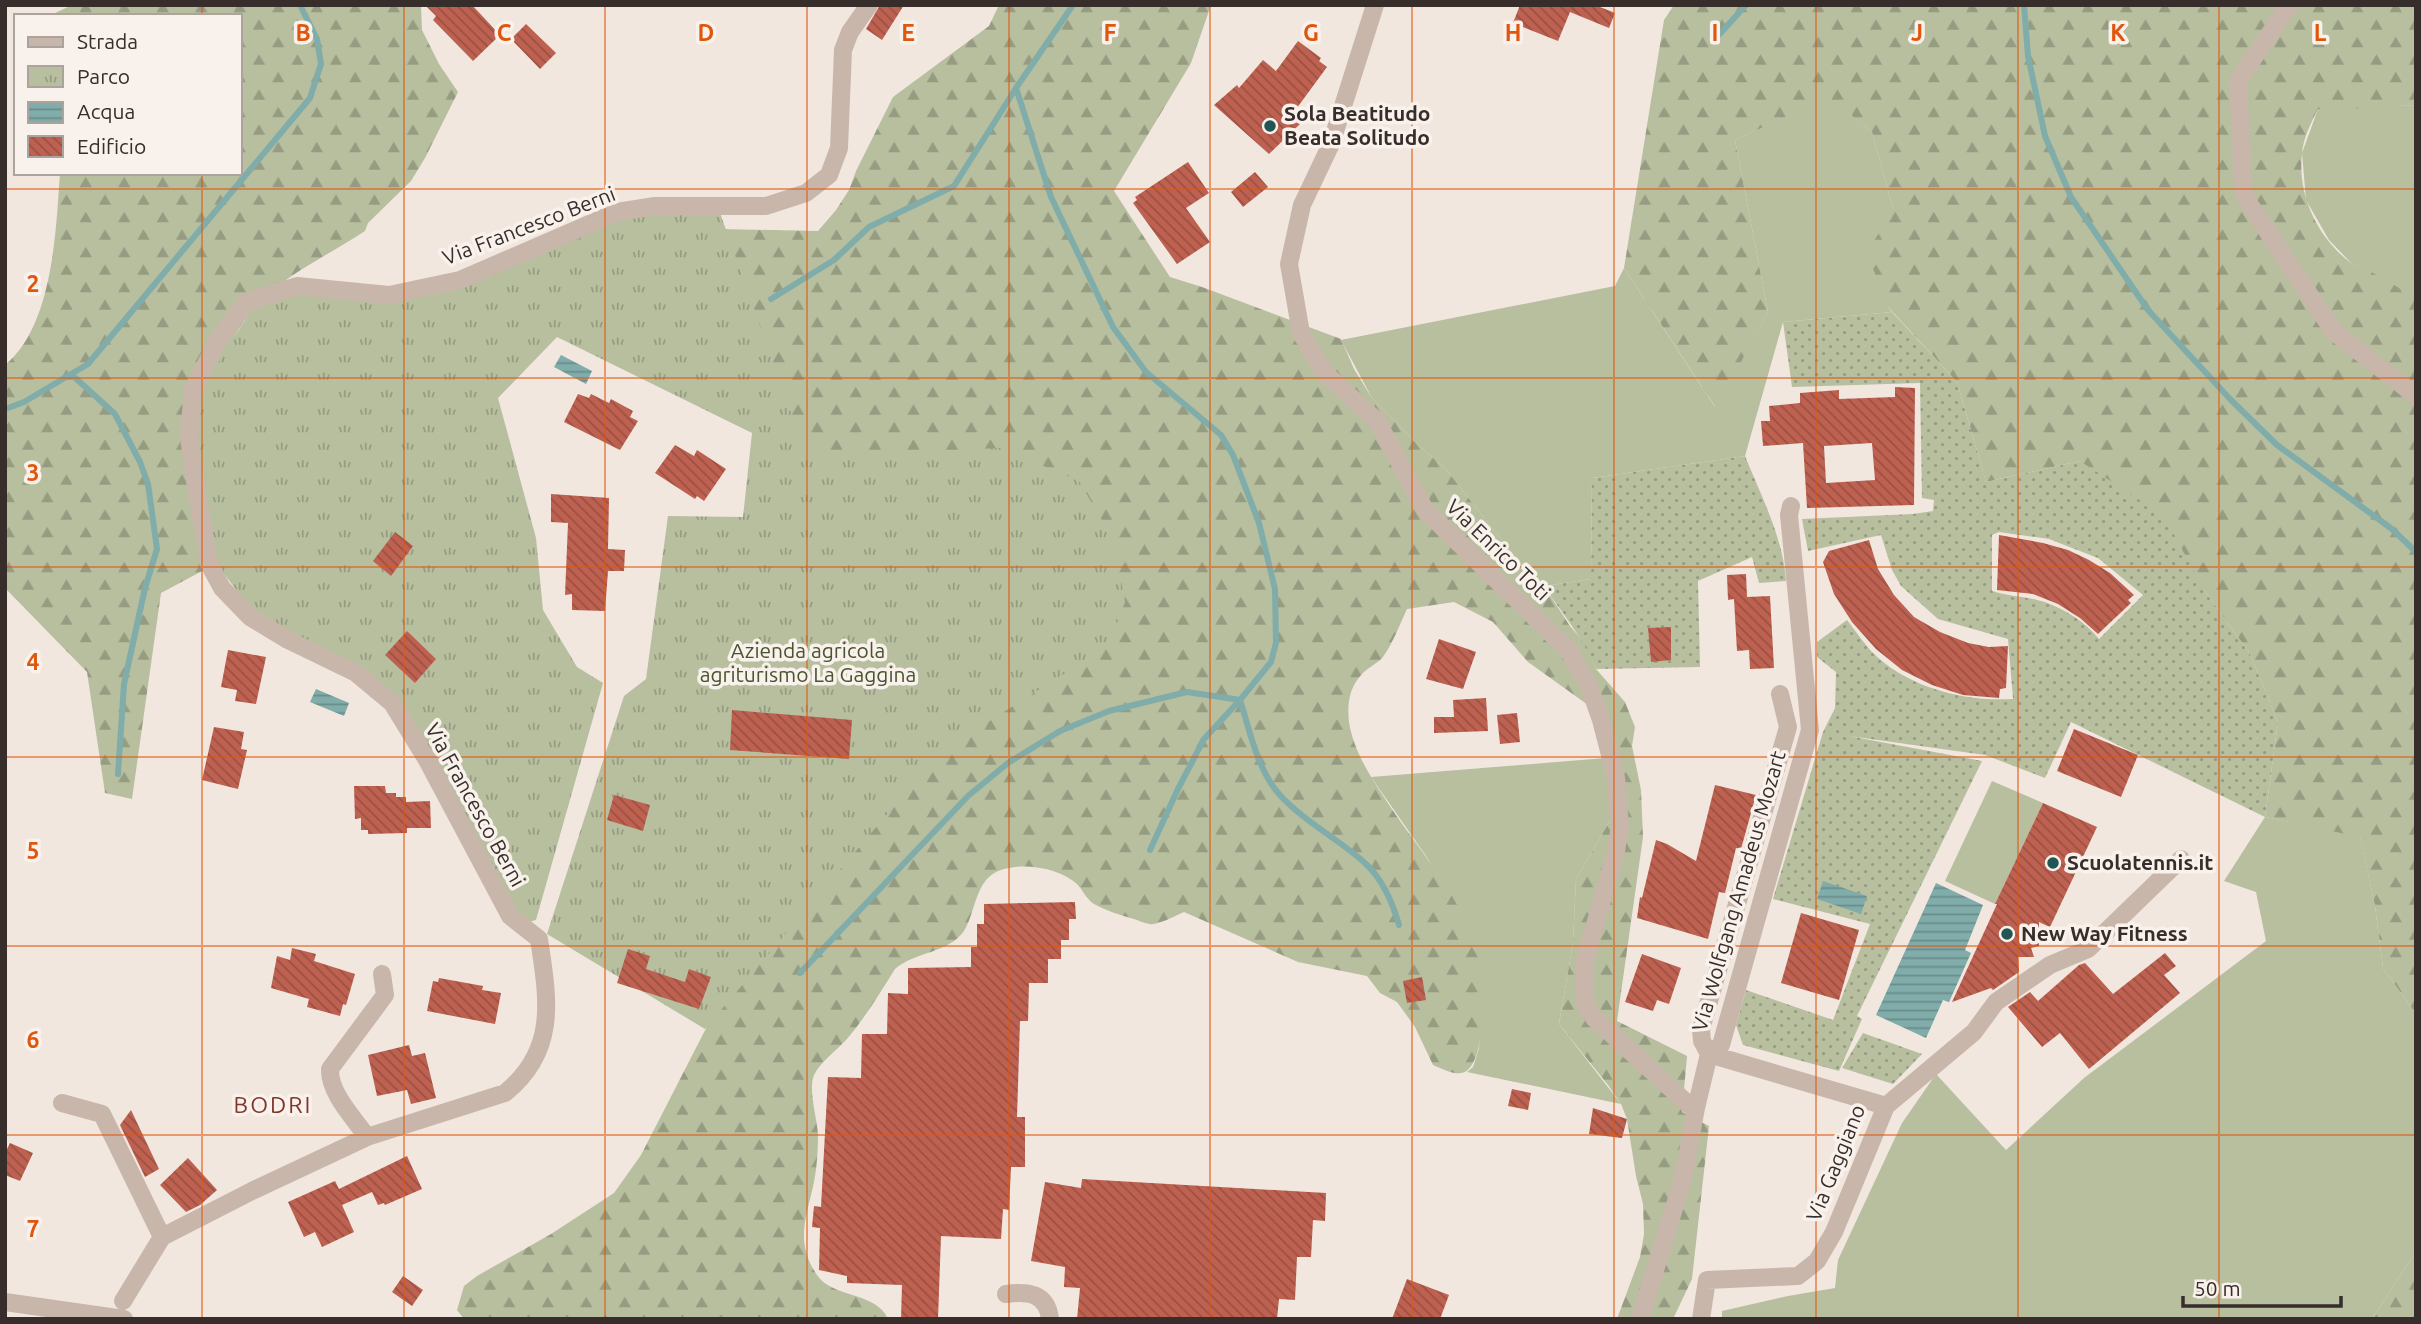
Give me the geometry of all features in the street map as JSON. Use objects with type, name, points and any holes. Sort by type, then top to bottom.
[{"type":"street","name":"Via Francesco Berni","points":[[162,1237],[367,1137],[505,1093],[518,1082],[542,1044],[548,1018],[539,939],[510,916],[427,760],[392,703],[356,673],[288,640],[250,617],[222,588],[209,564],[190,437],[193,390],[218,341],[247,302],[297,286],[389,295],[460,280],[618,212],[655,206],[766,206],[806,193],[829,175],[839,148],[843,50],[850,32],[869,5]]},
{"type":"street","name":"Via Enrico Toti","points":[[1375,5],[1331,144],[1303,205],[1294,241],[1289,264],[1300,333],[1325,373],[1377,421],[1425,510],[1569,651],[1589,686],[1616,778],[1620,825],[1616,851],[1585,960],[1585,1004],[1594,1018],[1689,1105],[1696,1108]]},
{"type":"street","points":[[2289,5],[2238,81],[2244,196],[2334,332],[2416,396]]},
{"type":"street","name":"Via Wolfgang Amadeus Mozart","points":[[1640,1319],[1683,1179],[1709,1054],[1721,1045],[1810,730],[1789,515],[1791,506]]},
{"type":"street","points":[[1709,1054],[1702,1041],[1701,1029],[1788,727],[1780,694]]},
{"type":"street","points":[[1886,1106],[1974,1032],[1996,1002],[2050,965],[2088,949],[2181,859]]},
{"type":"street","points":[[367,1137],[329,1078],[330,1069],[385,995],[382,974]]},
{"type":"street","name":"Via Gaggiano","points":[[1701,1319],[1707,1280],[1798,1276],[1817,1261],[1834,1231],[1886,1106],[1709,1054]]},
{"type":"street","points":[[5,1302],[124,1310],[162,1237],[102,1114],[62,1103]]},
{"type":"street","points":[[1006,1294],[1032,1293],[1040,1297],[1046,1303],[1050,1319]]},
{"type":"green space","points":[[72,5],[421,5],[422,30],[439,64],[458,92],[411,181],[368,223],[365,231],[275,288],[246,318],[235,336],[204,570],[161,593],[132,799],[105,793],[87,672],[5,588],[5,365],[21,348],[33,327],[42,302],[53,249],[60,175],[242,175],[242,14],[53,14]]},
{"type":"green space","points":[[999,5],[1211,5],[1191,63],[1114,191],[1170,277],[1341,339],[1354,369],[1372,398],[1445,468],[1519,562],[1544,586],[1586,645],[1596,669],[1625,702],[1635,727],[1632,746],[1641,790],[1643,837],[1617,1021],[1687,1056],[1682,1112],[1709,1126],[1692,1279],[1673,1319],[1617,1319],[1640,1257],[1644,1234],[1643,1204],[1627,1119],[1608,1085],[1559,1024],[1573,943],[1576,879],[1612,817],[1606,758],[1588,705],[1528,662],[1493,622],[1454,602],[1407,609],[1383,657],[1363,673],[1355,684],[1350,696],[1348,715],[1354,741],[1366,769],[1457,905],[1478,954],[1483,982],[1481,1035],[1473,1062],[1465,1072],[1455,1073],[1433,1065],[1415,1027],[1397,1002],[1380,993],[1367,976],[1298,962],[1184,912],[1152,924],[1114,913],[1094,904],[1070,878],[1051,870],[1020,867],[1001,870],[986,880],[977,896],[968,923],[958,938],[895,969],[860,1023],[821,1065],[812,1081],[818,1152],[804,1228],[806,1251],[810,1263],[824,1282],[874,1304],[888,1319],[464,1319],[457,1310],[464,1286],[477,1276],[551,1234],[614,1193],[641,1155],[716,1009],[783,482],[721,229],[818,231],[849,190],[893,97],[989,26]]},
{"type":"green space","points":[[1674,5],[2416,5],[2416,105],[2318,109],[2304,142],[2301,169],[2312,214],[2339,253],[2353,265],[2386,280],[2416,300],[2416,1014],[2383,968],[2375,906],[2360,837],[2265,817],[2278,722],[2250,654],[2204,590],[2080,461],[1986,482],[1957,382],[1888,307],[1867,253],[1893,209],[1872,132],[1829,97],[1735,140],[1768,312],[1716,408],[1624,268],[1664,20]]},
{"type":"green space","points":[[1829,96],[1872,132],[1893,209],[1888,307],[1892,312],[1783,322],[1745,456],[1592,478],[1591,579],[1544,586],[1519,562],[1445,468],[1372,398],[1341,340],[1615,286],[1624,268],[1715,407],[1768,312],[1735,140]]},
{"type":"green space","points":[[2416,105],[2416,302],[2352,264],[2329,240],[2306,200],[2302,153],[2318,109]]},
{"type":"green space","name":"Azienda agricola agriturismo La Gaggina","points":[[720,213],[807,457],[1001,448],[1079,481],[1113,539],[1125,602],[1108,646],[939,753],[705,1029],[547,934],[624,696],[646,679],[668,516],[743,517],[752,433],[557,337],[498,398],[536,538],[543,610],[577,667],[603,683],[536,920],[524,923],[394,700],[254,613],[215,562],[194,440],[200,391],[252,309],[299,291],[394,301],[625,216]]},
{"type":"green space","points":[[1892,312],[1957,382],[1986,482],[2080,461],[2164,516],[2204,590],[2250,654],[2278,722],[2265,817],[2071,722],[2045,778],[1985,755],[1849,736],[1982,761],[1857,1016],[1862,1019],[1839,1071],[1743,1045],[1736,1025],[1746,990],[1833,1020],[1870,924],[1773,899],[1823,732],[1835,708],[1836,672],[1817,657],[1817,642],[1847,620],[1885,664],[1918,683],[1955,695],[2013,699],[2008,639],[1938,619],[1901,586],[1892,570],[1881,535],[1808,551],[1802,519],[1913,514],[1933,511],[1934,500],[1922,498],[1920,383],[1792,387],[1783,322]],"holes":[[[1999,532],[2049,539],[2098,558],[2143,595],[2099,639],[2079,620],[2054,606],[1992,591],[1992,535]]]},
{"type":"green space","points":[[1745,456],[1776,533],[1786,581],[1759,583],[1752,557],[1698,581],[1700,667],[1596,669],[1579,637],[1544,586],[1591,579],[1592,478]]},
{"type":"green space","points":[[1606,758],[1612,817],[1576,879],[1573,943],[1559,1024],[1621,1104],[1467,1072],[1473,1067],[1479,1048],[1483,979],[1458,908],[1426,856],[1371,777]]},
{"type":"green space","points":[[1992,781],[2043,803],[1995,904],[1945,881]]},
{"type":"green space","points":[[2265,817],[2360,836],[2375,906],[2383,968],[2416,1014],[2416,1251],[2372,1319],[1722,1319],[1722,1311],[1835,1288],[1838,1260],[1902,1123],[1936,1074],[2006,1150],[2084,1078],[2266,941],[2256,892],[2224,881]]},
{"type":"green space","points":[[1863,1033],[1922,1054],[1893,1084],[1842,1068]]},
{"type":"green space","points":[[2416,1251],[2416,1319],[2372,1319]]},
{"type":"water","points":[[561,355],[592,371],[586,384],[554,367]]},
{"type":"water","points":[[316,689],[349,703],[344,716],[310,702]]},
{"type":"water","points":[[1823,881],[1867,896],[1861,914],[1817,899]]},
{"type":"water","points":[[1936,883],[1983,905],[1965,950],[1971,953],[1949,1002],[1943,1000],[1926,1038],[1876,1015]]},
{"type":"building","points":[[425,5],[472,5],[500,35],[473,61],[433,20],[436,16]]},
{"type":"building","points":[[880,5],[904,5],[882,40],[866,29]]},
{"type":"building","points":[[1520,5],[1595,5],[1615,13],[1609,28],[1570,12],[1558,41],[1513,23]]},
{"type":"building","points":[[526,24],[556,53],[540,69],[511,39]]},
{"type":"building","points":[[1298,41],[1321,58],[1319,61],[1327,67],[1291,116],[1300,124],[1269,154],[1214,105],[1237,85],[1239,88],[1263,60],[1276,71]]},
{"type":"building","points":[[1188,162],[1209,193],[1186,208],[1210,242],[1177,264],[1133,203],[1137,200],[1135,197]]},
{"type":"building","points":[[1255,172],[1268,187],[1243,207],[1231,192]]},
{"type":"building","points":[[1895,387],[1915,388],[1914,505],[1807,508],[1803,443],[1763,446],[1761,421],[1770,421],[1769,406],[1800,403],[1800,393],[1839,390],[1839,399],[1895,397]],"holes":[[[1872,443],[1875,480],[1826,483],[1824,446]]]},
{"type":"building","points":[[578,394],[589,398],[591,394],[609,403],[611,399],[633,411],[630,417],[638,421],[620,450],[564,422]]},
{"type":"building","points":[[675,445],[694,456],[697,450],[726,469],[704,501],[697,496],[695,499],[655,473]]},
{"type":"building","points":[[551,494],[609,498],[608,549],[625,550],[624,571],[608,571],[605,611],[572,610],[572,594],[565,595],[568,523],[551,522]]},
{"type":"building","points":[[395,532],[413,546],[391,576],[373,561]]},
{"type":"building","points":[[1999,535],[2043,543],[2068,550],[2089,560],[2110,573],[2134,595],[2128,600],[2131,603],[2098,634],[2058,604],[2033,594],[1997,590]]},
{"type":"building","points":[[1869,540],[1878,569],[1894,595],[1914,617],[1940,632],[1968,643],[1989,647],[2008,646],[2006,688],[2000,689],[1999,698],[1963,695],[1932,685],[1902,670],[1876,649],[1852,622],[1834,594],[1823,562],[1829,551]]},
{"type":"building","points":[[1746,574],[1747,597],[1770,596],[1774,668],[1750,669],[1749,650],[1737,651],[1734,599],[1728,600],[1727,575]]},
{"type":"building","points":[[1671,627],[1671,660],[1651,662],[1648,628]]},
{"type":"building","points":[[407,631],[436,659],[415,683],[385,655]]},
{"type":"building","points":[[1439,639],[1476,652],[1463,689],[1426,679]]},
{"type":"building","points":[[228,650],[266,657],[256,704],[235,701],[237,690],[221,687]]},
{"type":"building","points":[[1486,698],[1488,731],[1434,733],[1434,717],[1454,717],[1453,700]]},
{"type":"building","points":[[732,710],[852,720],[849,759],[730,750]]},
{"type":"building","points":[[1517,713],[1520,742],[1500,744],[1497,715]]},
{"type":"building","points":[[214,727],[244,732],[241,749],[247,750],[238,789],[202,780]]},
{"type":"building","points":[[2074,729],[2138,755],[2121,797],[2057,771]]},
{"type":"building","points":[[1715,785],[1756,795],[1741,849],[1736,848],[1725,893],[1719,892],[1708,939],[1637,918],[1656,840],[1696,861]]},
{"type":"building","points":[[354,786],[385,786],[386,793],[406,797],[406,802],[430,801],[431,828],[407,828],[407,833],[368,834],[368,830],[361,830],[361,818],[355,819]]},
{"type":"building","points":[[614,795],[650,805],[643,831],[607,820]]},
{"type":"building","points":[[2043,803],[2097,827],[2050,927],[2039,922],[2039,946],[2031,948],[2034,957],[2018,957],[2019,972],[1993,990],[1991,988],[1952,1002],[1995,904]]},
{"type":"building","points":[[1075,902],[1076,919],[1069,919],[1069,940],[1061,940],[1061,959],[1048,959],[1048,983],[1029,983],[1028,1021],[1020,1021],[1017,1117],[1025,1117],[1025,1167],[1011,1167],[1009,1210],[1003,1209],[1001,1239],[941,1236],[938,1319],[901,1319],[902,1285],[847,1283],[847,1276],[819,1270],[820,1228],[812,1227],[814,1206],[821,1207],[828,1077],[861,1078],[862,1034],[887,1034],[888,993],[908,994],[908,968],[971,967],[971,947],[977,947],[977,924],[984,924],[984,904]]},
{"type":"building","points":[[1801,913],[1859,930],[1839,1000],[1781,983]]},
{"type":"building","points":[[292,948],[316,954],[314,961],[355,974],[340,1016],[307,1007],[309,999],[271,988],[277,956],[290,960]]},
{"type":"building","points":[[628,949],[650,956],[646,969],[685,982],[689,969],[711,977],[699,1009],[617,983]]},
{"type":"building","points":[[2165,953],[2176,966],[2164,975],[2180,993],[2089,1069],[2060,1033],[2042,1047],[2008,1007],[2030,992],[2038,1001],[2079,965],[2085,963],[2113,994]]},
{"type":"building","points":[[1642,954],[1681,968],[1669,1004],[1657,1000],[1653,1011],[1625,1002]]},
{"type":"building","points":[[1422,977],[1426,1000],[1407,1003],[1403,981]]},
{"type":"building","points":[[439,978],[483,986],[482,990],[501,993],[495,1024],[427,1011],[433,981],[438,982]]},
{"type":"building","points":[[409,1045],[412,1056],[425,1053],[436,1098],[411,1104],[407,1090],[377,1096],[368,1055]]},
{"type":"building","points":[[1512,1089],[1531,1093],[1528,1110],[1508,1106]]},
{"type":"building","points":[[1593,1108],[1627,1119],[1622,1138],[1589,1134]]},
{"type":"building","points":[[131,1110],[159,1169],[145,1177],[120,1125]]},
{"type":"building","points":[[10,1143],[33,1153],[20,1181],[5,1175],[5,1153]]},
{"type":"building","points":[[407,1156],[422,1189],[385,1205],[378,1205],[372,1192],[342,1205],[354,1232],[322,1247],[315,1232],[304,1237],[288,1202],[335,1181],[339,1189]]},
{"type":"building","points":[[188,1158],[217,1190],[200,1205],[186,1212],[160,1185]]},
{"type":"building","points":[[1082,1179],[1326,1193],[1325,1221],[1313,1220],[1311,1257],[1297,1257],[1295,1300],[1279,1299],[1277,1319],[1077,1319],[1080,1288],[1064,1287],[1065,1267],[1031,1261],[1045,1182],[1081,1188]]},
{"type":"building","points":[[403,1276],[423,1290],[412,1306],[392,1292]]},
{"type":"building","points":[[1407,1279],[1449,1295],[1440,1319],[1392,1319]]},
{"type":"waterway","points":[[5,409],[24,402],[88,364],[310,98],[321,64],[317,39],[300,5]]},
{"type":"waterway","points":[[771,299],[834,260],[869,227],[954,186],[1073,5]]},
{"type":"waterway","points":[[1717,37],[1746,5]]},
{"type":"waterway","points":[[2024,5],[2028,56],[2045,136],[2071,197],[2148,310],[2230,399],[2277,445],[2392,529],[2416,552]]},
{"type":"waterway","points":[[1016,88],[1051,197],[1113,327],[1146,372],[1221,435],[1233,455],[1259,523],[1275,589],[1276,643],[1271,662],[1204,739],[1150,850]]},
{"type":"waterway","points":[[71,374],[115,414],[140,462],[148,484],[157,549],[145,588],[124,684],[118,774]]},
{"type":"waterway","points":[[800,973],[968,796],[1008,763],[1060,731],[1109,711],[1187,692],[1240,700],[1255,749],[1271,784],[1299,813],[1372,870],[1386,892],[1399,925]]},
{"type":"place","name":"Sola Beatitudo Beata Solitudo","points":[[1270,126]]},
{"type":"place","name":"Scuolatennis.it","points":[[2053,863]]},
{"type":"place","name":"New Way Fitness","points":[[2007,934]]},
{"type":"district","name":"BODRI","points":[[273,1105]]}]
